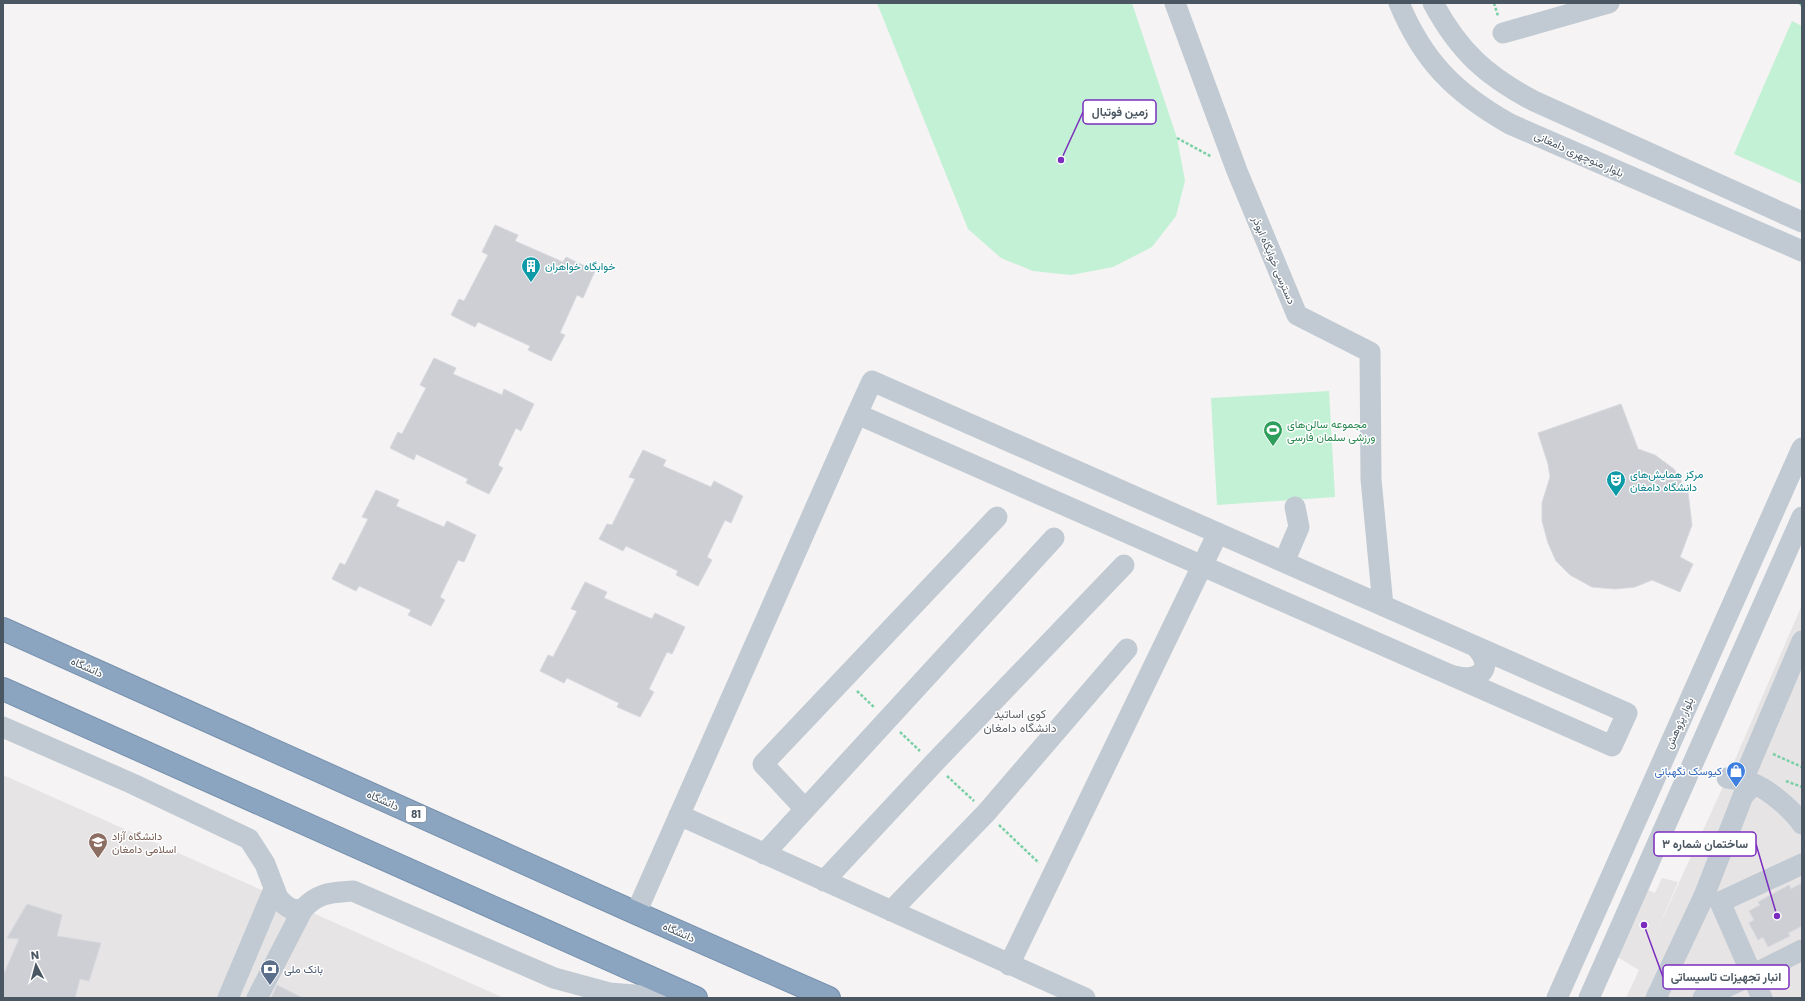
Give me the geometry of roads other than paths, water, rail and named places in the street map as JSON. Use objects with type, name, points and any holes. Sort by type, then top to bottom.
[{"type":"highway","name":"دانشگاه","points":[[3,629],[829,998]]},
{"type":"highway","points":[[3,689],[696,998]]},
{"type":"street","name":"دسترسی خوابگاه ابوذر","points":[[1175,3],[1237,171],[1298,315],[1370,352],[1371,479],[1383,606]]},
{"type":"street","name":"بلوار منوچهری دامغانی","points":[[1399,3],[1420,46],[1432,62],[1467,96],[1486,111],[1510,124],[1802,251]]},
{"type":"street","points":[[1433,3],[1447,28],[1475,62],[1511,89],[1534,101],[1802,222]]},
{"type":"street","points":[[1503,33],[1609,3]]},
{"type":"street","points":[[636,913],[679,815],[857,414],[872,381],[1627,713],[1612,746],[857,414]]},
{"type":"street","name":"بلوار پژوهش","points":[[1557,998],[1802,448]]},
{"type":"street","points":[[1284,562],[1299,527],[1295,507]]},
{"type":"street","points":[[805,809],[763,764],[997,517]]},
{"type":"street","points":[[1589,998],[1802,517]]},
{"type":"street","points":[[1009,965],[1218,533]]},
{"type":"street","points":[[764,854],[1054,538]]},
{"type":"street","points":[[824,881],[934,763],[1124,565]]},
{"type":"street","points":[[1656,998],[1712,899],[1743,796],[1742,781],[1802,641]]},
{"type":"street","points":[[1450,675],[1465,679],[1475,678],[1483,671],[1486,664],[1483,654],[1475,646]]},
{"type":"street","points":[[891,911],[986,813],[1127,649]]},
{"type":"street","points":[[3,728],[134,784],[249,839],[265,864],[278,898],[293,910],[303,909]]},
{"type":"street","points":[[1742,781],[1797,815],[1802,824]]},
{"type":"street","points":[[679,815],[1085,998]]},
{"type":"street","points":[[1712,899],[1802,864]]},
{"type":"street","points":[[228,998],[274,889]]},
{"type":"street","points":[[257,998],[303,909],[313,898],[332,893],[353,891],[554,978],[609,993],[673,998]]},
{"type":"street","points":[[1712,899],[1752,975],[1762,998]]},
{"type":"street","points":[[1703,998],[1802,950]]},
{"type":"place","name":"زمین فوتبال","points":[[1061,160]]},
{"type":"place","name":"خوابگاه خواهران","points":[[531,283]]},
{"type":"place","name":"مجموعه سالن‌های ورزشی سلمان فارسی","points":[[1273,447]]},
{"type":"place","name":"مرکز همایش‌های دانشگاه دامغان","points":[[1616,497]]},
{"type":"place","name":"کیوسک نگهبانی","points":[[1736,788]]},
{"type":"place","name":"دانشگاه آزاد اسلامی دامغان","points":[[98,859]]},
{"type":"place","name":"ساختمان شماره ۳","points":[[1777,916]]},
{"type":"place","name":"انبار تجهیزات تاسیساتی","points":[[1644,925]]},
{"type":"place","name":"بانک ملی","points":[[270,986]]},
{"type":"district","name":"کوی اساتید دانشگاه دامغان","points":[[1020,720]]}]
